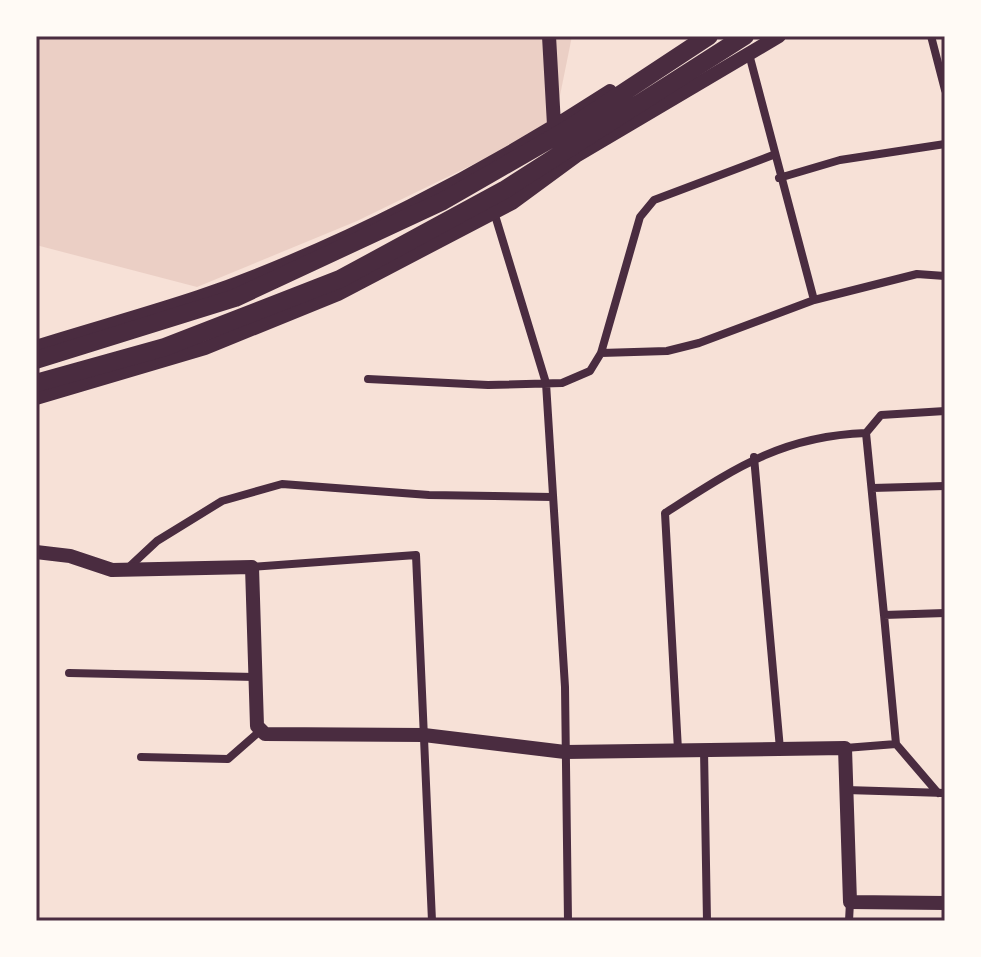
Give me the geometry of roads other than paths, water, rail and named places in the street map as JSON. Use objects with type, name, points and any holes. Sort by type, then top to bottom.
[{"type":"main road","points":[[36,360],[235,298],[443,201],[568,129],[709,36]]},
{"type":"main road","points":[[36,383],[165,347],[340,279],[504,190],[747,45]]},
{"type":"street","points":[[549,36],[554,125],[576,156]]},
{"type":"street","points":[[36,347],[201,296],[357,231],[436,193],[554,125],[694,36]]},
{"type":"street","points":[[36,398],[205,348],[338,294],[494,212],[747,45],[779,36]]},
{"type":"street","points":[[931,36],[945,90]]},
{"type":"street","points":[[747,45],[779,178],[814,300]]},
{"type":"street","points":[[779,178],[840,160],[945,144]]},
{"type":"street","points":[[368,379],[546,383],[578,379],[590,371],[601,353],[640,217],[647,206],[654,200],[773,155]]},
{"type":"street","points":[[494,212],[546,383],[565,687],[568,921]]},
{"type":"street","points":[[601,353],[667,351],[699,343],[814,300],[917,274],[945,276]]},
{"type":"street","points":[[941,793],[896,744],[866,433],[881,415],[945,411]]},
{"type":"street","points":[[678,750],[665,513],[754,457],[825,434],[866,433]]},
{"type":"street","points":[[754,457],[780,749]]},
{"type":"street","points":[[127,570],[157,541],[222,501],[282,484],[429,495],[552,497]]},
{"type":"street","points":[[872,488],[945,486]]},
{"type":"street","points":[[36,552],[70,556],[112,570],[252,567],[416,555],[432,921]]},
{"type":"street","points":[[252,567],[257,726],[260,731]]},
{"type":"street","points":[[884,615],[945,613]]},
{"type":"street","points":[[69,673],[255,677]]},
{"type":"street","points":[[141,757],[228,759],[260,731],[424,735],[565,752],[845,748],[896,744]]},
{"type":"street","points":[[845,748],[849,921]]},
{"type":"street","points":[[704,750],[707,921]]},
{"type":"street","points":[[845,790],[941,793]]},
{"type":"street","points":[[850,902],[945,903]]}]
